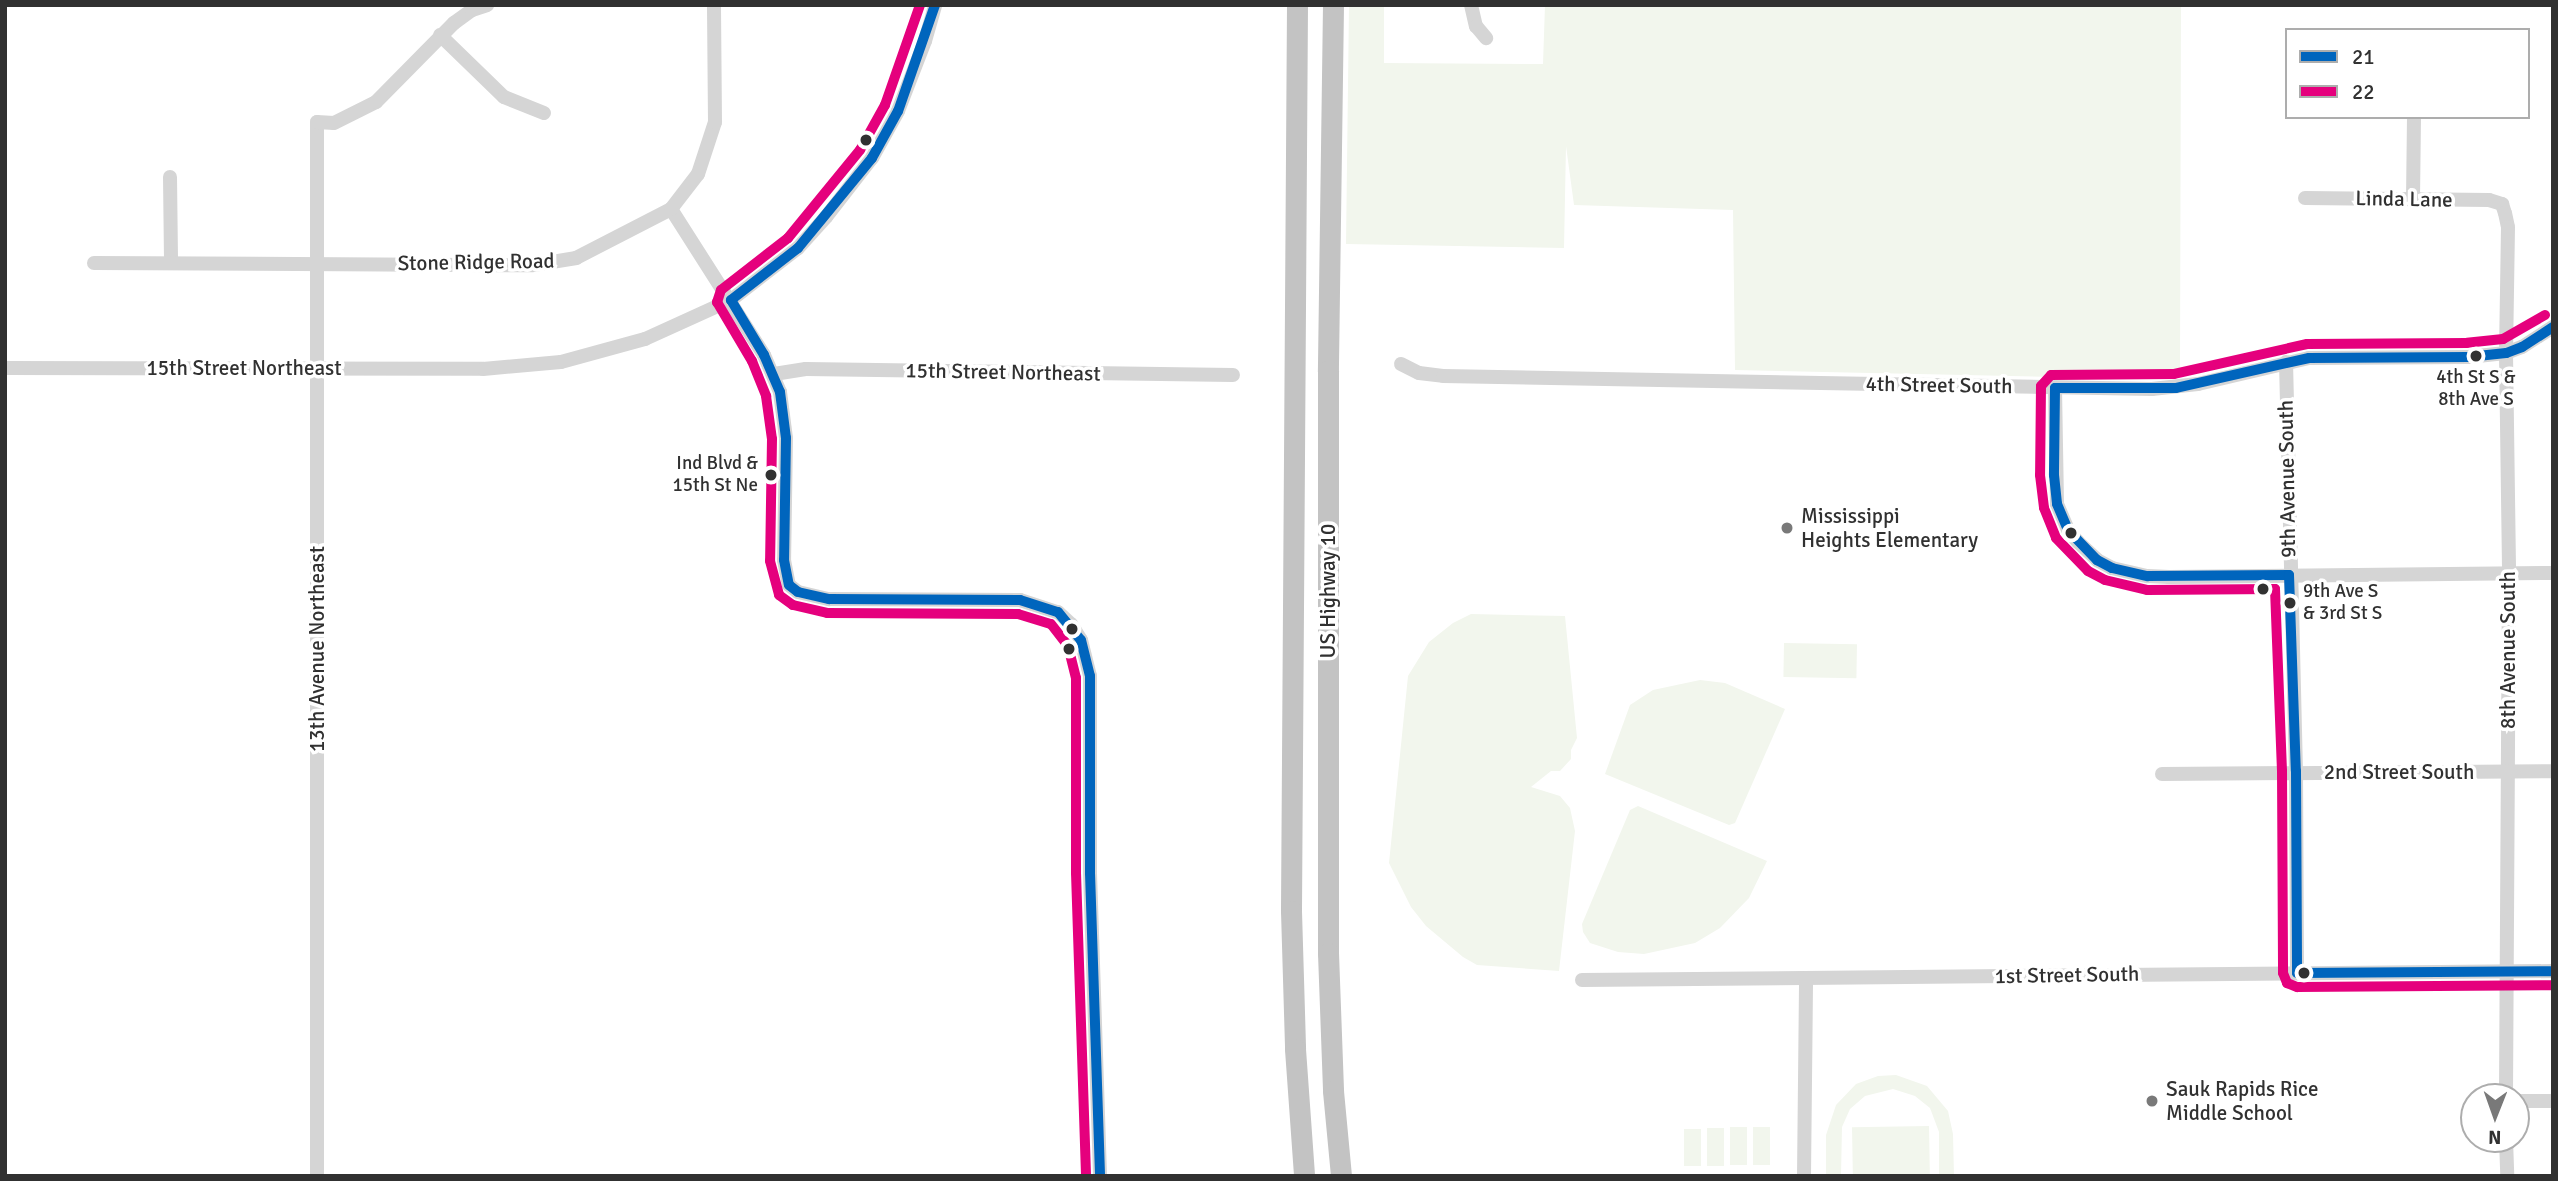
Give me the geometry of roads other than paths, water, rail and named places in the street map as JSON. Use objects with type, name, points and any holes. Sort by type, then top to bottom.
[{"type":"highway","points":[[1297,5],[1292,937],[1304,1176]]},
{"type":"highway","name":"US Highway 10","points":[[1333,5],[1328,371],[1328,953],[1333,1091],[1340,1176]]},
{"type":"street","points":[[487,5],[472,10],[440,36],[504,97],[544,113]]},
{"type":"street","name":"Stone Ridge Road","points":[[94,263],[533,265],[576,258],[671,209],[698,173],[715,122],[715,5]]},
{"type":"street","name":"15th Street Northeast","points":[[5,368],[483,369],[561,362],[604,352],[685,323],[731,300],[798,247],[872,158],[908,86],[934,5]]},
{"type":"street","points":[[1471,5],[1476,26],[1486,38]]},
{"type":"street","name":"13th Avenue Northeast","points":[[317,1176],[317,122],[334,123],[376,102],[440,36]]},
{"type":"street","points":[[2413,199],[2414,119]]},
{"type":"street","points":[[170,177],[171,262]]},
{"type":"street","name":"Linda Lane","points":[[2305,198],[2489,200],[2502,204]]},
{"type":"street","name":"8th Avenue South","points":[[2502,204],[2508,227],[2505,353],[2509,573],[2505,1083]]},
{"type":"street","points":[[671,209],[731,300],[774,374],[785,417],[784,560],[789,585],[799,592],[829,599],[1020,600],[1058,612],[1071,624],[1081,640],[1090,676],[1090,873],[1100,1176]]},
{"type":"street","name":"4th Street South","points":[[1401,364],[1419,373],[1443,376],[2176,388],[2286,362],[2348,356],[2468,357],[2505,353],[2522,347],[2553,327]]},
{"type":"street","name":"9th Avenue South","points":[[2286,362],[2289,575],[2296,771],[2297,973]]},
{"type":"street","name":"15th Street Northeast","points":[[774,374],[806,369],[1233,375]]},
{"type":"street","points":[[2055,388],[2057,504],[2068,530],[2097,560],[2112,568],[2148,576],[2553,573]]},
{"type":"street","name":"2nd Street South","points":[[2162,774],[2553,771]]},
{"type":"street","name":"1st Street South","points":[[1582,980],[2553,971]]},
{"type":"street","points":[[1804,1176],[1806,978]]},
{"type":"street","points":[[2530,1101],[2553,1101]]},
{"type":"street","points":[[2507,1153],[2507,1176]]},
{"type":"place","name":"4th St S & 8th Ave S","points":[[2476,356]]},
{"type":"place","name":"Ind Blvd & 15th St Ne","points":[[771,475]]},
{"type":"place","name":"Mississippi Heights Elementary","points":[[1787,528]]},
{"type":"place","name":"9th Ave S & 3rd St S","points":[[2290,603]]},
{"type":"place","name":"Sauk Rapids Rice Middle School","points":[[2152,1101]]}]
